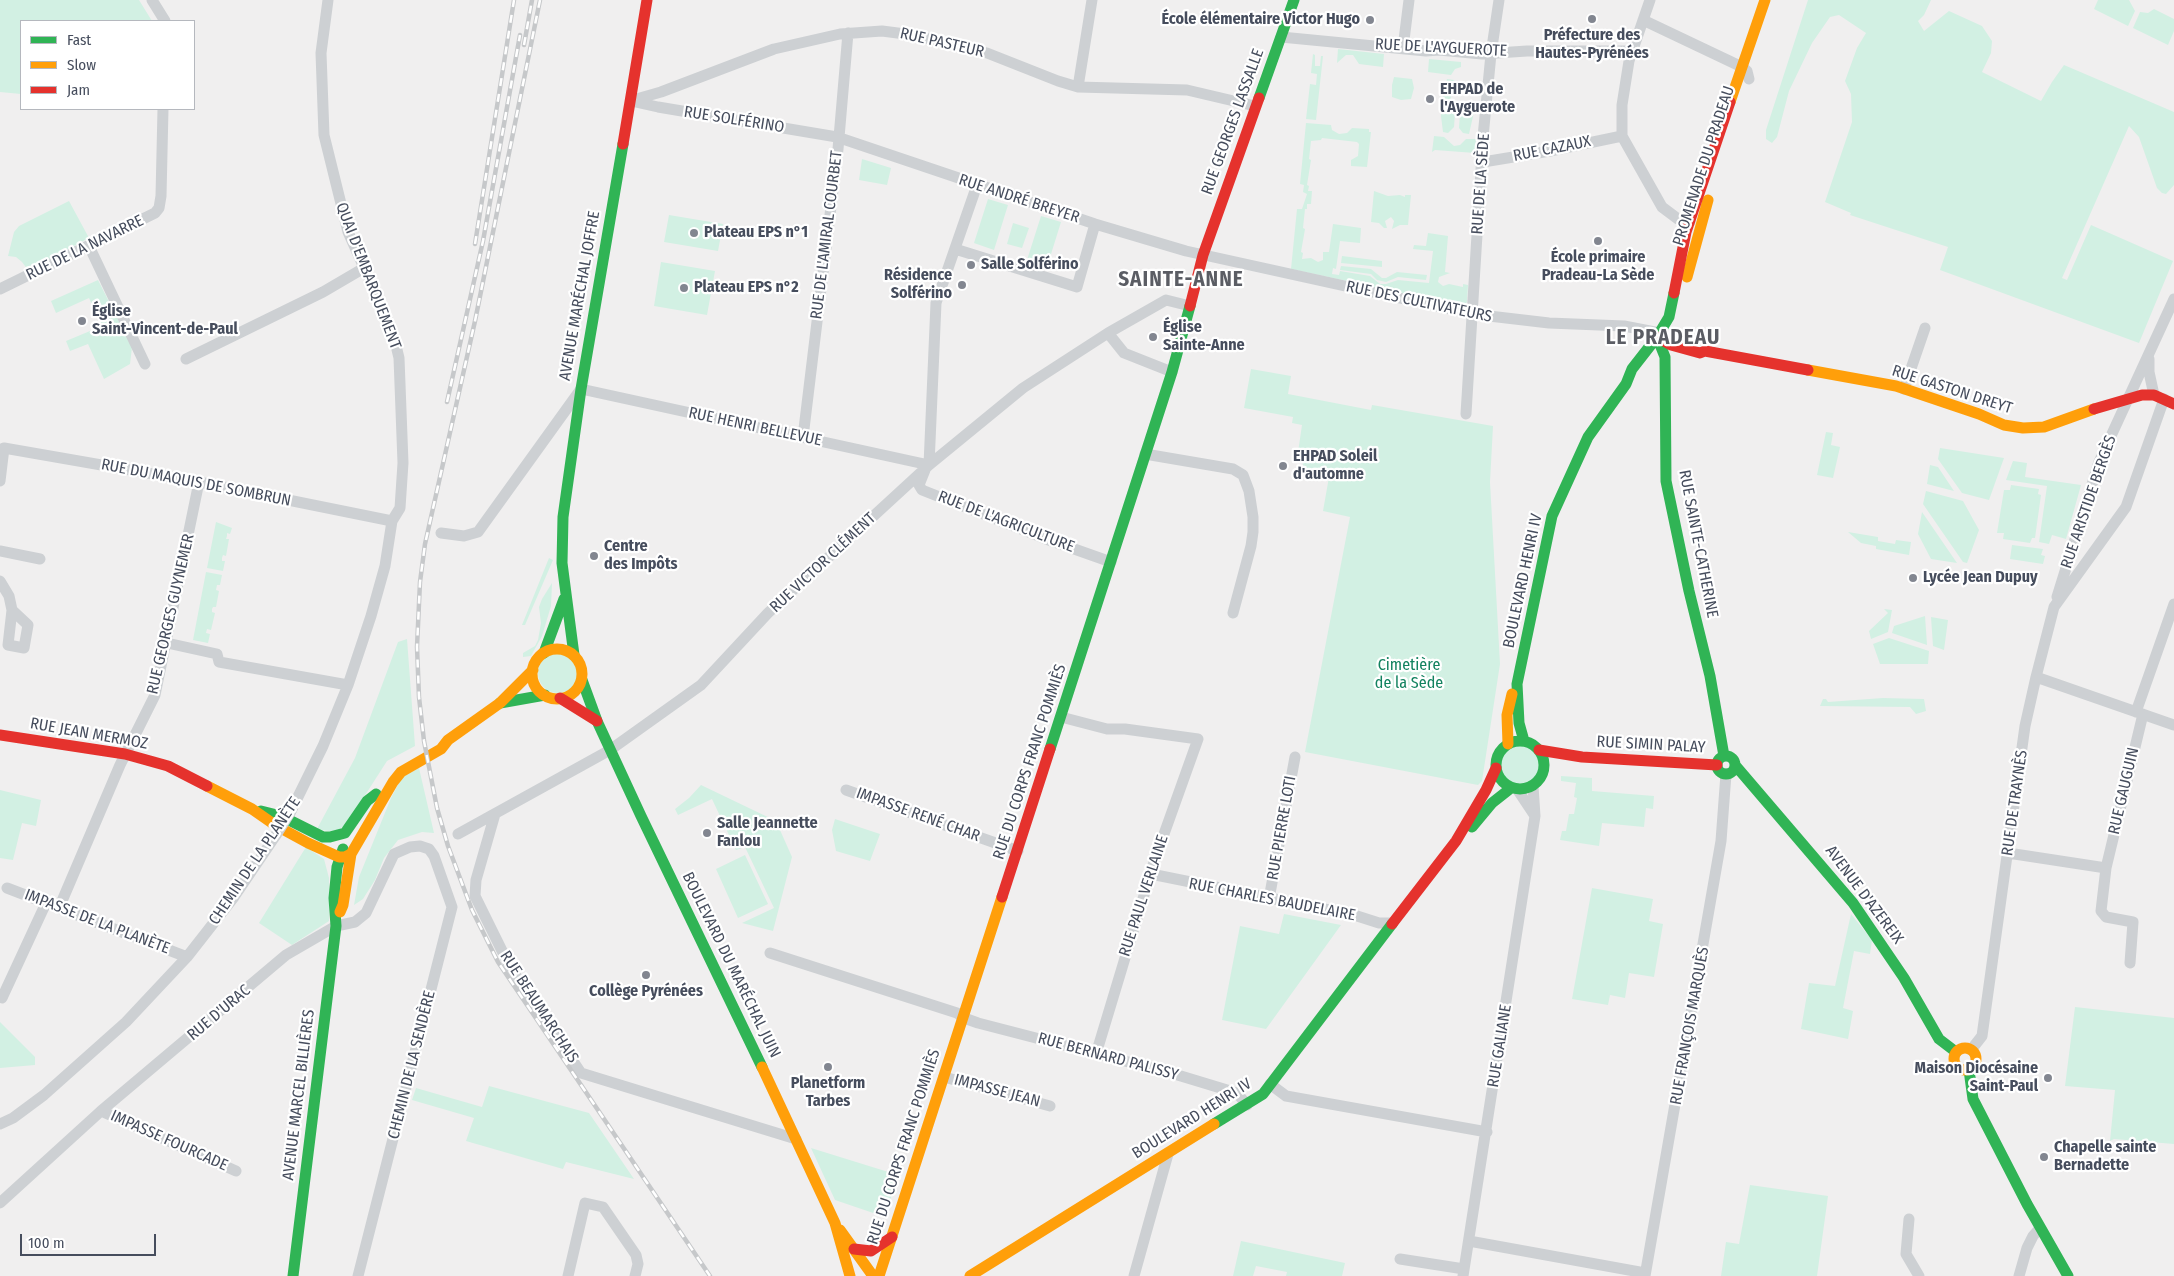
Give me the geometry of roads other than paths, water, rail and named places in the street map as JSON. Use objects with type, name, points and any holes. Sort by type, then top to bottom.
[{"type":"street","points":[[152,0],[164,20]]},
{"type":"street","name":"QUAI D'EMBARQUEMENT","points":[[328,0],[321,53],[324,135],[348,232],[390,326],[399,358],[403,463],[400,508],[392,521]]},
{"type":"street","name":"AVENUE MARÉCHAL JOFFRE","points":[[441,533],[464,536],[478,532],[581,389],[647,0]]},
{"type":"street","points":[[1078,87],[1092,0]]},
{"type":"street","name":"RUE GEORGES LASSALLE","points":[[1203,255],[1294,0]]},
{"type":"street","points":[[1403,48],[1409,0]]},
{"type":"street","name":"RUE DE LA SÈDE","points":[[1466,414],[1491,54],[1499,0]]},
{"type":"street","points":[[1650,0],[1632,51],[1622,105],[1622,136],[1662,207],[1678,219],[1690,222]]},
{"type":"street","name":"PROMENADE DU PRADEAU","points":[[1661,338],[1669,317],[1690,222],[1765,0]]},
{"type":"street","name":"PROMENADE DU PRADEAU","points":[[1661,338],[1677,320],[1706,206],[1776,0]]},
{"type":"street","points":[[1643,20],[1742,67],[1748,71],[1749,79]]},
{"type":"street","name":"RUE PASTEUR","points":[[631,101],[661,92],[774,50],[848,33],[882,31],[897,32],[963,46],[987,53],[1058,82],[1078,87],[1187,90],[1225,97],[1255,106]]},
{"type":"street","name":"RUE DE L'AMIRAL COURBET","points":[[803,437],[838,149],[837,138],[848,33]]},
{"type":"street","name":"RUE DE L'AYGUEROTE","points":[[1281,37],[1491,54],[1527,51],[1632,51]]},
{"type":"street","name":"RUE SOLFÉRINO","points":[[631,101],[837,138]]},
{"type":"street","name":"RUE DE LA NAVARRE","points":[[0,289],[155,213],[159,208],[163,110]]},
{"type":"street","name":"RUE CAZAUX","points":[[1483,162],[1550,151],[1622,136]]},
{"type":"street","name":"RUE ANDRÉ BREYER","points":[[837,138],[1095,224],[1203,255]]},
{"type":"street","points":[[927,467],[936,303],[977,185]]},
{"type":"street","points":[[955,248],[1077,287],[1095,224]]},
{"type":"street","points":[[89,246],[145,364]]},
{"type":"street","name":"RUE DES CULTIVATEURS","points":[[1203,255],[1472,314],[1531,322],[1624,326],[1661,338]]},
{"type":"street","name":"RUE DU CORPS FRANC POMMIÈS","points":[[879,1276],[1172,372],[1203,255]]},
{"type":"street","points":[[186,359],[323,292],[364,268]]},
{"type":"street","name":"RUE ARISTIDE BERGÈS","points":[[2054,607],[2099,462],[2127,398],[2150,355],[2174,299]]},
{"type":"street","name":"RUE VICTOR CLÉMENT","points":[[458,834],[610,750],[701,685],[768,613],[927,467],[1023,388],[1108,333],[1166,300],[1190,306]]},
{"type":"street","points":[[1904,389],[1925,328]]},
{"type":"street","points":[[1108,333],[1124,353],[1172,372]]},
{"type":"street","name":"RUE GASTON DREYT","points":[[1661,338],[1671,345],[1700,353],[1705,351],[1850,376],[1904,389],[2004,425],[2023,428],[2044,427],[2127,398],[2164,399]]},
{"type":"street","name":"BOULEVARD HENRI IV","points":[[1524,741],[1519,723],[1518,684],[1552,516],[1588,437],[1626,384],[1638,374],[1661,338]]},
{"type":"street","name":"RUE SAINTE-CATHERINE","points":[[1661,338],[1665,357],[1666,481],[1710,676],[1720,761]]},
{"type":"street","points":[[2150,355],[2149,372],[2164,399]]},
{"type":"street","points":[[560,698],[574,692],[582,680],[581,666],[574,655],[564,591],[562,563],[563,517],[581,389]]},
{"type":"street","name":"RUE HENRI BELLEVUE","points":[[581,389],[803,437],[927,467]]},
{"type":"street","name":"RUE DE TRAYNÈS","points":[[1971,1050],[1982,1036],[2025,726],[2054,607],[2126,507],[2164,399]]},
{"type":"street","points":[[0,481],[2,445]]},
{"type":"street","name":"RUE DU MAQUIS DE SOMBRUN","points":[[2,445],[392,521]]},
{"type":"street","points":[[1145,454],[1233,469],[1243,475],[1249,492],[1253,532],[1233,613]]},
{"type":"street","name":"RUE DE L'AGRICULTURE","points":[[927,467],[919,485],[922,490],[1046,539],[1111,562]]},
{"type":"street","name":"RUE GEORGES GUYNEMER","points":[[59,908],[125,754],[155,695],[199,482]]},
{"type":"street","name":"CHEMIN DE LA PLANÈTE","points":[[0,1124],[13,1118],[44,1095],[126,1022],[187,957],[234,897],[276,835],[291,811],[323,746],[348,685],[385,566],[392,521]]},
{"type":"street","points":[[2071,550],[2076,559],[2086,564]]},
{"type":"street","points":[[0,551],[40,559]]},
{"type":"street","points":[[0,581],[9,596],[12,610]]},
{"type":"street","points":[[344,853],[400,772],[441,749],[448,740],[500,702],[533,670],[537,660],[544,653],[564,591]]},
{"type":"street","name":"RUE GAUGUIN","points":[[2130,963],[2133,922],[2106,917],[2100,911],[2106,868],[2140,713],[2170,629],[2173,608]]},
{"type":"street","points":[[167,643],[217,654],[219,662],[348,685]]},
{"type":"street","points":[[544,653],[560,649],[574,655]]},
{"type":"street","points":[[533,670],[535,684],[544,695]]},
{"type":"street","points":[[2036,677],[2174,725]]},
{"type":"street","name":"BOULEVARD DU MARÉCHAL JUIN","points":[[582,680],[610,750],[835,1223],[850,1276]]},
{"type":"street","name":"BOULEVARD HENRI IV","points":[[1508,744],[1507,715],[1513,689],[1518,684]]},
{"type":"street","points":[[500,702],[544,695],[560,698],[597,721]]},
{"type":"street","name":"RUE PAUL VERLAINE","points":[[1061,717],[1107,729],[1125,729],[1198,740],[1151,874],[1096,1054]]},
{"type":"street","name":"RUE JEAN MERMOZ","points":[[0,735],[125,754],[168,766],[252,809]]},
{"type":"street","points":[[344,853],[376,794],[395,768],[436,742],[448,740]]},
{"type":"street","points":[[1514,789],[1533,786],[1542,775],[1544,768],[1539,750],[1524,741],[1508,744],[1498,754],[1496,768],[1501,780],[1514,789],[1536,816]]},
{"type":"street","name":"RUE SIMIN PALAY","points":[[1539,750],[1582,757],[1720,761]]},
{"type":"street","name":"RUE SIMIN PALAY","points":[[1544,768],[1555,761],[1582,757]]},
{"type":"street","name":"RUE PIERRE LOTI","points":[[1269,899],[1295,758]]},
{"type":"street","points":[[1733,759],[1735,765],[1733,772],[1726,774],[1720,771],[1720,761],[1733,759]]},
{"type":"street","name":"AVENUE D'AZEREIX","points":[[1735,765],[1776,810],[1853,903],[1904,978],[1940,1039],[1956,1052]]},
{"type":"street","name":"BOULEVARD HENRI IV","points":[[970,1276],[1263,1094],[1456,841],[1486,790],[1496,768]]},
{"type":"street","name":"RUE FRANÇOIS MARQUÈS","points":[[1645,1275],[1721,841],[1726,774]]},
{"type":"street","name":"RUE GALIANE","points":[[1464,1272],[1536,816],[1533,786]]},
{"type":"street","name":"BOULEVARD HENRI IV","points":[[1456,841],[1469,830],[1492,803],[1514,789]]},
{"type":"street","name":"IMPASSE RENÉ CHAR","points":[[846,790],[1018,851]]},
{"type":"street","points":[[323,837],[345,833],[367,801],[376,794]]},
{"type":"street","points":[[252,809],[275,825],[344,853]]},
{"type":"street","points":[[252,809],[281,816],[323,837],[344,853]]},
{"type":"street","name":"RUE BEAUMARCHAIS","points":[[495,814],[476,880],[475,896],[510,967],[581,1073],[796,1139]]},
{"type":"street","name":"RUE D'URAC","points":[[0,1203],[101,1111],[286,955],[336,922],[355,922],[366,913],[394,854],[410,847],[420,846],[429,850],[434,856]]},
{"type":"street","name":"AVENUE MARCEL BILLIÈRES","points":[[293,1276],[336,922],[343,905],[344,853]]},
{"type":"street","points":[[2008,853],[2106,868]]},
{"type":"street","name":"CHEMIN DE LA SENDÈRE","points":[[358,1276],[452,907],[434,856]]},
{"type":"street","name":"RUE CHARLES BAUDELAIRE","points":[[1151,874],[1354,915],[1379,924],[1393,923]]},
{"type":"street","name":"IMPASSE DE LA PLANÈTE","points":[[7,888],[187,957]]},
{"type":"street","points":[[2,998],[46,903]]},
{"type":"street","name":"RUE BERNARD PALISSY","points":[[770,953],[957,1013],[964,1018],[1237,1093],[1247,1105]]},
{"type":"street","points":[[1969,1070],[1962,1070],[1956,1067],[1953,1060],[1956,1052],[1961,1048],[1971,1050],[1975,1054],[1976,1062],[1969,1070],[1972,1099],[2040,1228],[2068,1276]]},
{"type":"street","name":"IMPASSE JEAN","points":[[944,1078],[1050,1106]]},
{"type":"street","points":[[1270,1084],[1286,1096],[1487,1132]]},
{"type":"street","name":"IMPASSE FOURCADE","points":[[101,1111],[236,1171]]},
{"type":"street","points":[[1134,1276],[1168,1154]]},
{"type":"street","points":[[568,1276],[585,1203],[603,1206],[636,1255],[638,1264],[635,1276]]},
{"type":"street","points":[[1909,1219],[1906,1254],[1920,1276]]},
{"type":"street","name":"BOULEVARD DU MARÉCHAL JUIN","points":[[835,1223],[873,1276]]},
{"type":"street","points":[[2019,1276],[2027,1248],[2033,1236],[2040,1228]]},
{"type":"street","points":[[854,1249],[871,1251],[892,1237]]},
{"type":"street","points":[[1469,1241],[1645,1275]]},
{"type":"street","points":[[1400,1259],[1464,1272]]},
{"type":"railway","points":[[475,244],[514,0]]},
{"type":"railway","points":[[524,45],[532,0]]},
{"type":"railway","points":[[540,0],[475,321],[425,544],[420,582],[417,647],[419,697],[424,741],[437,808],[448,846],[472,910],[498,962],[710,1276]]},
{"type":"railway","points":[[447,402],[483,241],[520,35]]},
{"type":"place","name":"Préfecture des Hautes-Pyrénées","points":[[1592,19]]},
{"type":"place","name":"École élémentaire Victor Hugo","points":[[1370,20]]},
{"type":"place","name":"EHPAD de l'Ayguerote","points":[[1430,99]]},
{"type":"place","name":"Plateau EPS n°1","points":[[694,233]]},
{"type":"place","name":"École primaire Pradeau-La Sède","points":[[1598,241]]},
{"type":"place","name":"Salle Solférino","points":[[971,265]]},
{"type":"place","name":"Résidence Solférino","points":[[962,285]]},
{"type":"place","name":"Plateau EPS n°2","points":[[684,288]]},
{"type":"place","name":"Église Saint-Vincent-de-Paul","points":[[82,321]]},
{"type":"place","name":"Église Sainte-Anne","points":[[1153,337]]},
{"type":"place","name":"EHPAD Soleil d'automne","points":[[1283,466]]},
{"type":"place","name":"Centre des Impôts","points":[[594,556]]},
{"type":"place","name":"Lycée Jean Dupuy","points":[[1913,578]]},
{"type":"place","name":"Salle Jeannette Fanlou","points":[[707,833]]},
{"type":"place","name":"Collège Pyrénées","points":[[646,975]]},
{"type":"place","name":"Planetform Tarbes","points":[[828,1067]]},
{"type":"place","name":"Maison Diocésaine Saint-Paul","points":[[2048,1078]]},
{"type":"place","name":"Chapelle sainte Bernadette","points":[[2044,1157]]},
{"type":"district","name":"SAINTE-ANNE","points":[[1181,280]]},
{"type":"district","name":"LE PRADEAU","points":[[1663,338]]},
{"type":"park label","name":"Cimetière de la Sède","points":[[1409,675]]}]
